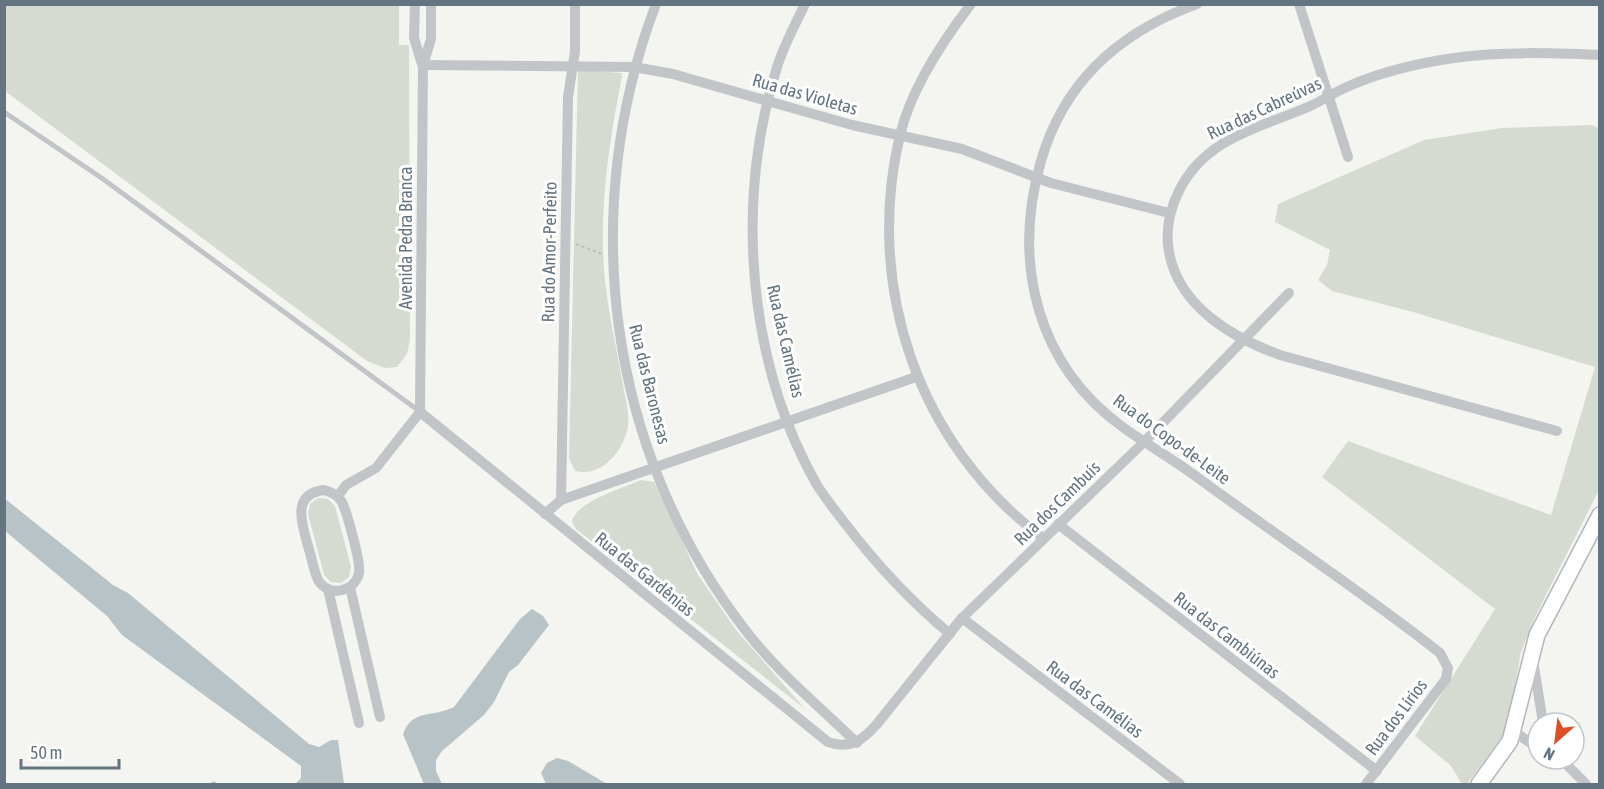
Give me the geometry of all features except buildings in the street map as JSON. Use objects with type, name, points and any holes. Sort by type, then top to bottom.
[{"type":"street","name":"Avenida Pedra Branca","points":[[415,4],[414,38],[423,65]]},
{"type":"street","name":"Avenida Pedra Branca","points":[[420,412],[423,65],[431,39],[431,4]]},
{"type":"street","name":"Rua do Amor-Perfeito","points":[[561,500],[568,97],[574,65],[575,4]]},
{"type":"street","name":"Rua das Baronesas","points":[[656,4],[634,67],[617,158],[613,258],[616,309],[626,370],[640,426],[654,466],[694,551],[742,626],[766,656],[857,743]]},
{"type":"street","name":"Rua das Camélias","points":[[805,4],[778,65],[768,101],[756,173],[752,237],[760,318],[788,419],[818,487],[884,573],[912,603],[950,634]]},
{"type":"street","points":[[971,4],[934,60],[900,134],[890,215],[890,257],[900,324],[916,377],[944,433],[968,466],[1020,521],[1043,538]]},
{"type":"street","name":"Rua do Copo-de-Leite","points":[[1197,4],[1131,36],[1083,79],[1057,116],[1036,177],[1029,214],[1029,248],[1038,313],[1055,352],[1079,388],[1123,428],[1145,441],[1409,629],[1440,653],[1448,668]]},
{"type":"street","points":[[1299,4],[1348,157]]},
{"type":"street","name":"Rua das Cabreúvas","points":[[1557,431],[1280,355],[1241,340],[1207,315],[1185,290],[1170,260],[1167,243],[1169,213],[1192,169],[1213,148],[1384,73],[1453,58],[1532,53],[1599,55]]},
{"type":"street","name":"Rua das Violetas","points":[[423,65],[634,67],[673,74],[852,125],[962,149],[1078,191],[1169,213]]},
{"type":"street","name":"Rua dos Cambuís","points":[[857,743],[864,739],[877,724],[962,618],[1145,441],[1289,293]]},
{"type":"street","points":[[545,514],[561,500],[788,419],[826,409],[916,377]]},
{"type":"street","points":[[338,496],[346,485],[376,468],[420,412]]},
{"type":"street","name":"Rua das Gardênias","points":[[420,412],[828,742],[837,745],[857,743]]},
{"type":"street","points":[[316,491],[331,492],[342,502],[359,567],[359,574],[350,587],[336,591],[328,589],[317,579],[300,514],[301,507],[309,494],[316,491]]},
{"type":"street","points":[[1479,784],[1510,741],[1537,635],[1599,515]]},
{"type":"street","name":"Rua das Cambiúnas","points":[[1058,524],[1377,771]]},
{"type":"street","points":[[350,587],[380,717]]},
{"type":"street","points":[[328,589],[359,723]]},
{"type":"street","name":"Rua das Camélias","points":[[962,618],[1180,784]]},
{"type":"street","points":[[1533,654],[1540,711]]},
{"type":"street","name":"Rua dos Lírios","points":[[1366,784],[1446,679],[1448,668]]},
{"type":"street","points":[[1513,731],[1526,740]]},
{"type":"street","points":[[1572,771],[1586,784]]},
{"type":"lane","points":[[4,112],[103,179],[420,412]]},
{"type":"path","points":[[566,240],[613,258]]},
{"type":"shaded area","points":[[4,5],[399,5],[399,45],[409,45],[410,339],[407,354],[397,367],[385,368],[367,361],[5,91]]},
{"type":"shaded area","points":[[578,70],[621,73],[622,76],[606,178],[603,255],[609,307],[627,406],[628,426],[622,445],[610,460],[594,470],[585,472],[575,471],[569,458]]},
{"type":"shaded area","points":[[1591,125],[1599,128],[1599,490],[1535,617],[1521,652],[1508,729],[1467,784],[1462,784],[1451,766],[1415,736],[1495,609],[1322,477],[1348,441],[1551,515],[1595,367],[1413,312],[1332,291],[1318,280],[1327,265],[1330,250],[1275,222],[1278,204],[1424,140],[1502,128]]},
{"type":"shaded area","points":[[641,480],[654,482],[698,575],[736,630],[805,709],[576,529],[572,522],[582,508],[601,496]]},
{"type":"shaded area","points":[[4,498],[113,585],[128,593],[309,744],[319,747],[331,740],[338,740],[344,784],[295,784],[301,778],[301,766],[122,635],[107,616],[5,531]]},
{"type":"shaded area","points":[[318,498],[328,499],[335,506],[351,567],[349,577],[341,583],[331,582],[324,575],[308,514],[310,504]]},
{"type":"shaded area","points":[[532,609],[543,616],[549,625],[518,665],[509,672],[494,702],[484,715],[442,751],[436,760],[436,771],[442,784],[424,784],[403,734],[407,726],[418,717],[454,707],[520,619]]},
{"type":"shaded area","points":[[557,758],[568,761],[607,784],[546,784],[541,773],[547,763]]}]
